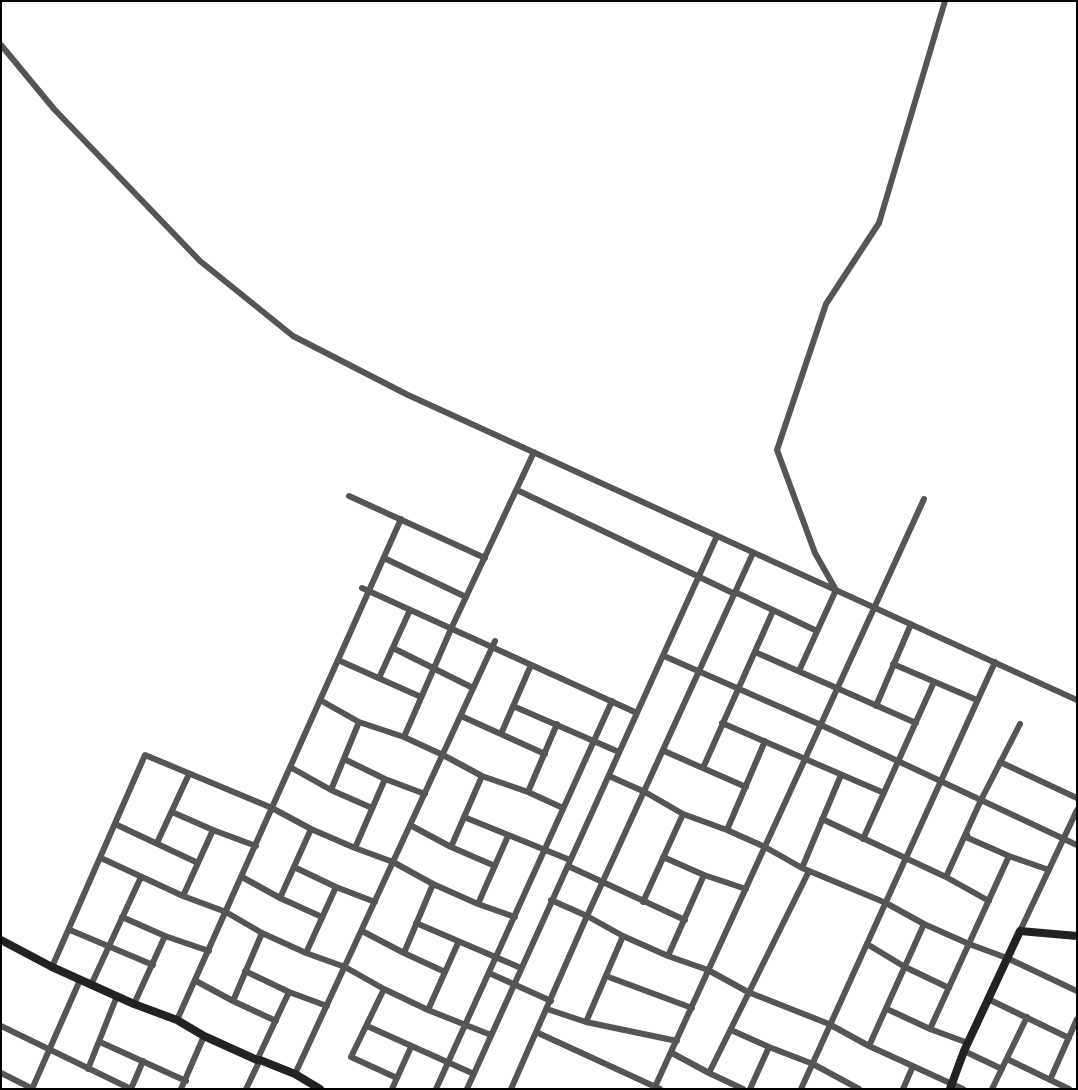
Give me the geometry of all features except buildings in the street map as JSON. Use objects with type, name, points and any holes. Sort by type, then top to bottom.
[{"type":"street","points":[[836,590],[815,554],[777,450],[826,304],[879,223],[945,1]]},
{"type":"street","points":[[1,45],[54,109],[200,261],[293,336],[408,395],[1077,700]]},
{"type":"street","points":[[404,738],[451,629],[534,452]]},
{"type":"street","points":[[517,490],[817,631]]},
{"type":"street","points":[[349,496],[485,558]]},
{"type":"street","points":[[536,1032],[657,1088],[708,970],[873,607],[924,499]]},
{"type":"street","points":[[177,1020],[196,981],[401,519]]},
{"type":"street","points":[[467,1089],[551,900],[664,656],[717,536]]},
{"type":"street","points":[[511,1089],[551,1002],[587,916],[664,751],[753,553]]},
{"type":"street","points":[[384,558],[466,597]]},
{"type":"street","points":[[362,588],[451,629],[494,644],[531,665],[637,713]]},
{"type":"street","points":[[799,672],[836,590]]},
{"type":"street","points":[[379,678],[410,610]]},
{"type":"street","points":[[703,768],[754,652],[774,611]]},
{"type":"street","points":[[876,706],[911,624]]},
{"type":"street","points":[[294,1074],[327,1006],[494,644]]},
{"type":"street","points":[[393,648],[474,688]]},
{"type":"street","points":[[754,652],[916,723]]},
{"type":"street","points":[[664,656],[899,761],[1077,845]]},
{"type":"street","points":[[338,660],[421,697]]},
{"type":"street","points":[[801,1089],[829,1024],[942,781],[995,662]]},
{"type":"street","points":[[893,664],[977,700]]},
{"type":"street","points":[[501,734],[531,665]]},
{"type":"street","points":[[863,839],[934,682]]},
{"type":"street","points":[[320,700],[359,722],[404,738],[443,755],[482,776],[528,792],[563,808]]},
{"type":"street","points":[[436,1089],[612,701]]},
{"type":"street","points":[[513,706],[619,752]]},
{"type":"street","points":[[460,716],[545,754]]},
{"type":"street","points":[[331,790],[359,722]]},
{"type":"street","points":[[722,723],[884,793]]},
{"type":"street","points":[[528,792],[557,724]]},
{"type":"street","points":[[946,877],[967,834],[981,800],[1020,724]]},
{"type":"street","points":[[727,830],[765,741]]},
{"type":"street","points":[[664,751],[746,787]]},
{"type":"street","points":[[52,967],[70,930],[145,754],[272,808],[311,829],[393,862],[433,884],[478,904],[514,916]]},
{"type":"street","points":[[344,759],[385,779],[425,794]]},
{"type":"street","points":[[1000,762],[1077,798]]},
{"type":"street","points":[[290,767],[331,790],[372,808]]},
{"type":"street","points":[[157,843],[189,774]]},
{"type":"street","points":[[802,868],[841,775]]},
{"type":"street","points":[[451,847],[482,776]]},
{"type":"street","points":[[609,776],[645,792],[683,814],[727,830],[765,847],[802,868],[886,902],[924,924],[969,944],[1007,958],[1077,991]]},
{"type":"street","points":[[355,848],[385,779]]},
{"type":"street","points":[[952,1086],[966,1047],[1077,810]]},
{"type":"street","points":[[172,812],[213,830],[256,846]]},
{"type":"street","points":[[643,902],[683,814]]},
{"type":"street","points":[[464,817],[508,836],[545,849],[643,902],[685,920]]},
{"type":"street","points":[[822,820],[946,877],[989,901]]},
{"type":"street","points":[[115,824],[198,863]]},
{"type":"street","points":[[410,825],[451,847],[495,866]]},
{"type":"street","points":[[280,898],[311,829]]},
{"type":"street","points":[[182,896],[213,830]]},
{"type":"street","points":[[967,834],[968,838],[1009,856],[1048,870]]},
{"type":"street","points":[[478,904],[508,836]]},
{"type":"street","points":[[930,1029],[1009,856]]},
{"type":"street","points":[[664,857],[704,875],[746,889]]},
{"type":"street","points":[[101,858],[182,896],[226,912],[262,933],[306,953],[345,967],[384,989],[428,1010],[491,1035]]},
{"type":"street","points":[[294,867],[336,887],[375,902]]},
{"type":"street","points":[[709,1074],[748,992],[809,871]]},
{"type":"street","points":[[668,956],[704,875]]},
{"type":"street","points":[[91,985],[141,877]]},
{"type":"street","points":[[242,877],[280,898],[322,917]]},
{"type":"street","points":[[404,953],[433,884]]},
{"type":"street","points":[[306,953],[336,887]]},
{"type":"street","points":[[551,900],[587,916],[623,936],[668,956],[708,970],[748,992],[829,1024],[869,1046],[952,1086],[962,1089]]},
{"type":"street","points":[[122,917],[165,936],[209,951]]},
{"type":"street","points":[[416,924],[458,943],[521,968]]},
{"type":"street","points":[[869,1046],[887,1009],[924,924]]},
{"type":"street","points":[[70,930],[153,965]]},
{"type":"street","points":[[362,930],[404,953],[445,972]]},
{"type":"street","points":[[1020,931],[1077,936]]},
{"type":"street","points":[[233,1001],[262,933]]},
{"type":"street","points":[[134,1004],[165,936]]},
{"type":"street","points":[[586,1022],[623,936]]},
{"type":"street","points":[[1,940],[52,967],[134,1004],[177,1020],[204,1036],[294,1074],[320,1089]]},
{"type":"street","points":[[428,1010],[458,943]]},
{"type":"street","points":[[867,944],[905,967],[949,988]]},
{"type":"street","points":[[246,971],[289,992],[327,1006]]},
{"type":"street","points":[[489,973],[551,1002]]},
{"type":"street","points":[[606,976],[692,1008]]},
{"type":"street","points":[[1,1073],[32,1089],[80,980]]},
{"type":"street","points":[[196,981],[233,1001],[276,1021]]},
{"type":"street","points":[[384,989],[351,1057],[397,1078]]},
{"type":"street","points":[[246,1089],[289,992]]},
{"type":"street","points":[[88,1069],[117,996]]},
{"type":"street","points":[[988,999],[1069,1038]]},
{"type":"street","points":[[547,1009],[586,1022],[677,1041]]},
{"type":"street","points":[[887,1009],[966,1047],[1002,1069]]},
{"type":"street","points":[[992,1089],[1027,1018]]},
{"type":"street","points":[[1050,1080],[1077,1019]]},
{"type":"street","points":[[1,1026],[131,1089],[143,1061]]},
{"type":"street","points":[[367,1026],[474,1074]]},
{"type":"street","points":[[731,1030],[812,1064],[855,1088]]},
{"type":"street","points":[[180,1089],[186,1081],[204,1036]]},
{"type":"street","points":[[100,1042],[186,1081]]},
{"type":"street","points":[[392,1089],[411,1047]]},
{"type":"street","points":[[750,1089],[769,1047]]},
{"type":"street","points":[[672,1053],[709,1074],[743,1089]]},
{"type":"street","points":[[1007,1059],[1068,1089]]},
{"type":"street","points":[[903,1089],[913,1066]]}]
